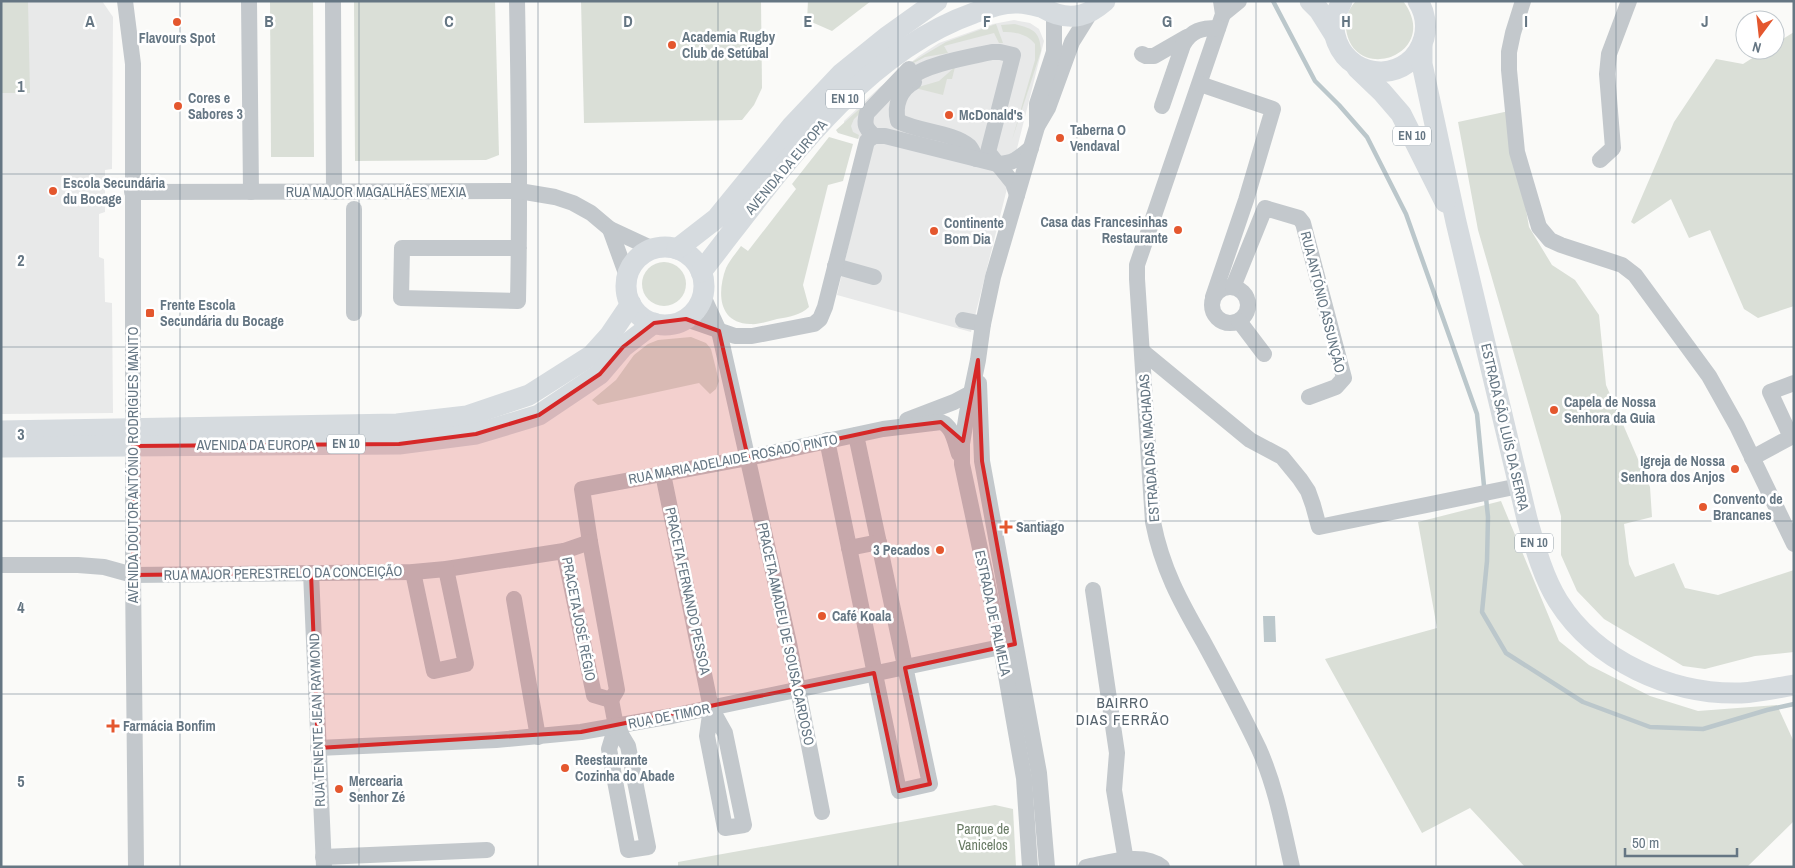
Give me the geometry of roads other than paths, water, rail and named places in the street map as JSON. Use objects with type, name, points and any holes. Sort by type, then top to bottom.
[{"type":"main road","name":"AVENIDA DA EUROPA","points":[[677,249],[718,218],[792,126],[841,74],[888,36],[937,1]]},
{"type":"main road","name":"EN 10","points":[[1310,1],[1319,10],[1334,34],[1340,50],[1351,62]]},
{"type":"main road","points":[[1334,34],[1335,16],[1342,1]]},
{"type":"main road","name":"EN 10","points":[[1418,1],[1425,17],[1424,38]]},
{"type":"main road","points":[[1351,62],[1365,70],[1379,73],[1403,66],[1414,57],[1424,38],[1426,1]]},
{"type":"main road","name":"AVENIDA DA EUROPA","points":[[701,272],[773,180],[822,123],[862,82],[903,50],[950,21],[993,6],[1018,3],[1043,7]]},
{"type":"main road","name":"EN 10","points":[[1043,7],[1074,16],[1099,6]]},
{"type":"main road","name":"ESTRADA SÃO LUÍS DA SERRA","points":[[1424,38],[1422,64],[1456,222],[1519,486],[1538,554],[1557,599],[1578,628],[1605,651],[1653,677],[1696,689],[1739,693],[1758,692],[1794,684]]},
{"type":"main road","name":"ESTRADA SÃO LUÍS DA SERRA","points":[[1351,62],[1382,92],[1401,114],[1431,177],[1456,222]]},
{"type":"main road","points":[[665,247],[677,249],[687,254],[696,262],[704,284],[703,296],[693,313],[686,319],[664,325],[654,323],[637,313],[631,304],[627,295],[627,276],[633,264],[642,255],[653,249],[665,247]]},
{"type":"main road","name":"AVENIDA DA EUROPA","points":[[1,431],[397,424],[467,416],[529,395],[592,355],[610,335],[631,304]]},
{"type":"main road","name":"AVENIDA DA EUROPA","points":[[1,447],[399,444],[476,434],[539,415],[600,374],[623,347],[654,323]]},
{"type":"street","name":"AVENIDA DOUTOR ANTÓNIO RODRIGUES MANITO","points":[[125,1],[133,64],[133,575],[136,867]]},
{"type":"street","name":"AVENIDA DOUTOR ANTÓNIO RODRIGUES MANITO","points":[[133,64],[139,31],[136,1]]},
{"type":"street","points":[[249,1],[251,192]]},
{"type":"street","points":[[333,1],[334,192]]},
{"type":"street","points":[[518,1],[519,190],[519,248],[518,301],[401,298],[402,248],[519,248]]},
{"type":"street","points":[[1142,54],[1154,56],[1204,28],[1239,1]]},
{"type":"street","points":[[1523,1],[1509,52],[1509,70],[1517,152],[1539,227],[1550,240],[1622,265],[1641,282],[1709,376],[1794,544]]},
{"type":"street","points":[[1600,160],[1614,148],[1607,74],[1610,54],[1629,1]]},
{"type":"street","name":"ESTRADA DE PALMELA","points":[[1037,127],[1048,108],[1072,42],[1099,6]]},
{"type":"street","name":"ESTRADA DE PALMELA","points":[[1043,7],[1054,52],[1038,104],[1037,127],[993,277],[962,444],[962,464],[1039,773],[1047,867]]},
{"type":"street","name":"ESTRADA DAS MACHADAS","points":[[1221,14],[1200,84],[1137,265],[1153,522],[1156,539],[1172,585],[1204,643],[1264,762],[1273,785],[1292,867]]},
{"type":"street","points":[[1162,106],[1187,37]]},
{"type":"street","points":[[874,136],[866,129],[864,122],[866,113],[916,63],[938,57],[953,61],[992,52],[1013,55],[988,152],[1014,183],[1017,195]]},
{"type":"street","points":[[953,61],[940,74],[913,82],[904,88],[898,99],[896,114],[898,121],[906,126],[958,140],[970,146],[976,159]]},
{"type":"street","points":[[1200,84],[1273,109],[1246,200],[1213,297],[1212,308],[1218,318],[1228,323],[1239,321],[1247,311],[1247,299],[1239,289],[1233,287],[1221,289],[1213,297]]},
{"type":"street","points":[[686,319],[735,336],[752,336],[814,324],[820,319],[825,307],[867,141],[874,136],[885,136],[997,164],[1016,161],[1031,148]]},
{"type":"street","name":"RUA MAJOR MAGALHÃES MEXIA","points":[[132,192],[519,190],[556,197],[573,203],[591,213],[610,229]]},
{"type":"street","name":"RUA ANTÓNIO ASSUNÇÃO","points":[[1233,287],[1265,208],[1299,218],[1303,224],[1344,378],[1336,387],[1309,397]]},
{"type":"street","points":[[354,209],[354,313]]},
{"type":"street","points":[[610,229],[653,249]]},
{"type":"street","points":[[610,229],[627,276]]},
{"type":"street","points":[[835,266],[874,277]]},
{"type":"street","name":"PRACETA AMADEU DE SOUSA CARDOSO","points":[[703,296],[719,331],[799,690],[822,812]]},
{"type":"street","points":[[963,320],[983,324]]},
{"type":"street","points":[[1239,321],[1264,354]]},
{"type":"street","points":[[1142,351],[1250,440],[1282,457],[1308,492],[1314,505],[1319,527],[1519,486]]},
{"type":"street","name":"ESTRADA DE PALMELA","points":[[978,360],[982,462],[1008,646],[1024,778],[1030,867]]},
{"type":"street","points":[[1752,458],[1791,437],[1770,392],[1794,383]]},
{"type":"street","name":"RUA MARIA ADELAIDE ROSADO PINTO","points":[[883,429],[954,402],[971,392]]},
{"type":"street","name":"RUA MARIA ADELAIDE ROSADO PINTO","points":[[582,489],[748,458],[856,434],[941,422],[946,424],[952,434],[962,464]]},
{"type":"street","points":[[827,440],[899,791],[930,784],[856,434]]},
{"type":"street","name":"PRACETA FERNANDO PESSOA","points":[[663,474],[712,708]]},
{"type":"street","name":"PRACETA JOSÉ RÉGIO","points":[[582,489],[617,690],[611,700],[616,726]]},
{"type":"street","name":"PRACETA JOSÉ RÉGIO","points":[[590,542],[564,551],[594,695],[611,700]]},
{"type":"street","points":[[849,548],[879,542]]},
{"type":"street","name":"RUA MAJOR PERESTRELO DA CONCEIÇÃO","points":[[1,565],[78,565],[104,568],[133,575],[412,572],[446,569],[564,551]]},
{"type":"street","points":[[412,572],[434,671],[466,664],[446,569]]},
{"type":"street","name":"RUA TENENTE JEAN RAYMOND","points":[[311,573],[323,862]]},
{"type":"street","points":[[1093,590],[1117,753],[1114,790],[1126,861]]},
{"type":"street","points":[[514,599],[538,737]]},
{"type":"street","name":"RUA DE TIMOR","points":[[318,748],[538,737],[582,732],[712,708],[1008,646]]},
{"type":"street","points":[[712,708],[725,733],[744,825],[725,828],[707,736],[712,708]]},
{"type":"street","points":[[616,726],[628,746],[648,847],[628,850],[609,749],[616,726]]},
{"type":"street","points":[[323,862],[487,850]]},
{"type":"street","points":[[1086,867],[1137,859],[1148,860],[1162,867]]},
{"type":"waterway","points":[[1273,1],[1315,81],[1367,137],[1406,214],[1477,414],[1484,486]]},
{"type":"waterway","points":[[1486,498],[1488,517],[1487,561],[1482,612],[1506,653],[1583,702],[1650,727],[1703,729],[1794,704]]},
{"type":"place","name":"Flavours Spot","points":[[177,22]]},
{"type":"place","name":"Academia Rugby Club de Setúbal","points":[[672,45]]},
{"type":"place","name":"Cores e Sabores 3","points":[[178,106]]},
{"type":"place","name":"McDonald's","points":[[949,115]]},
{"type":"place","name":"Taberna O Vendaval","points":[[1060,138]]},
{"type":"place","name":"Escola Secundária du Bocage","points":[[53,191]]},
{"type":"place","name":"Casa das Francesinhas Restaurante","points":[[1178,230]]},
{"type":"place","name":"Continente Bom Dia","points":[[934,231]]},
{"type":"place","name":"Frente Escola Secundária du Bocage","points":[[150,313]]},
{"type":"place","name":"Capela de Nossa Senhora da Guia","points":[[1554,410]]},
{"type":"place","name":"Igreja de Nossa Senhora dos Anjos","points":[[1735,469]]},
{"type":"place","name":"Convento de Brancanes","points":[[1703,507]]},
{"type":"place","name":"Santiago","points":[[1006,527]]},
{"type":"place","name":"3 Pecados","points":[[940,550]]},
{"type":"place","name":"Café Koala","points":[[822,616]]},
{"type":"place","name":"Farmácia Bonfim","points":[[113,726]]},
{"type":"place","name":"Reestaurante Cozinha do Abade","points":[[565,768]]},
{"type":"place","name":"Mercearia Senhor Zé","points":[[339,789]]},
{"type":"district","name":"BAIRRO DIAS FERRÃO","points":[[1123,712]]},
{"type":"park label","name":"Parque de Vanicelos","points":[[983,838]]}]
